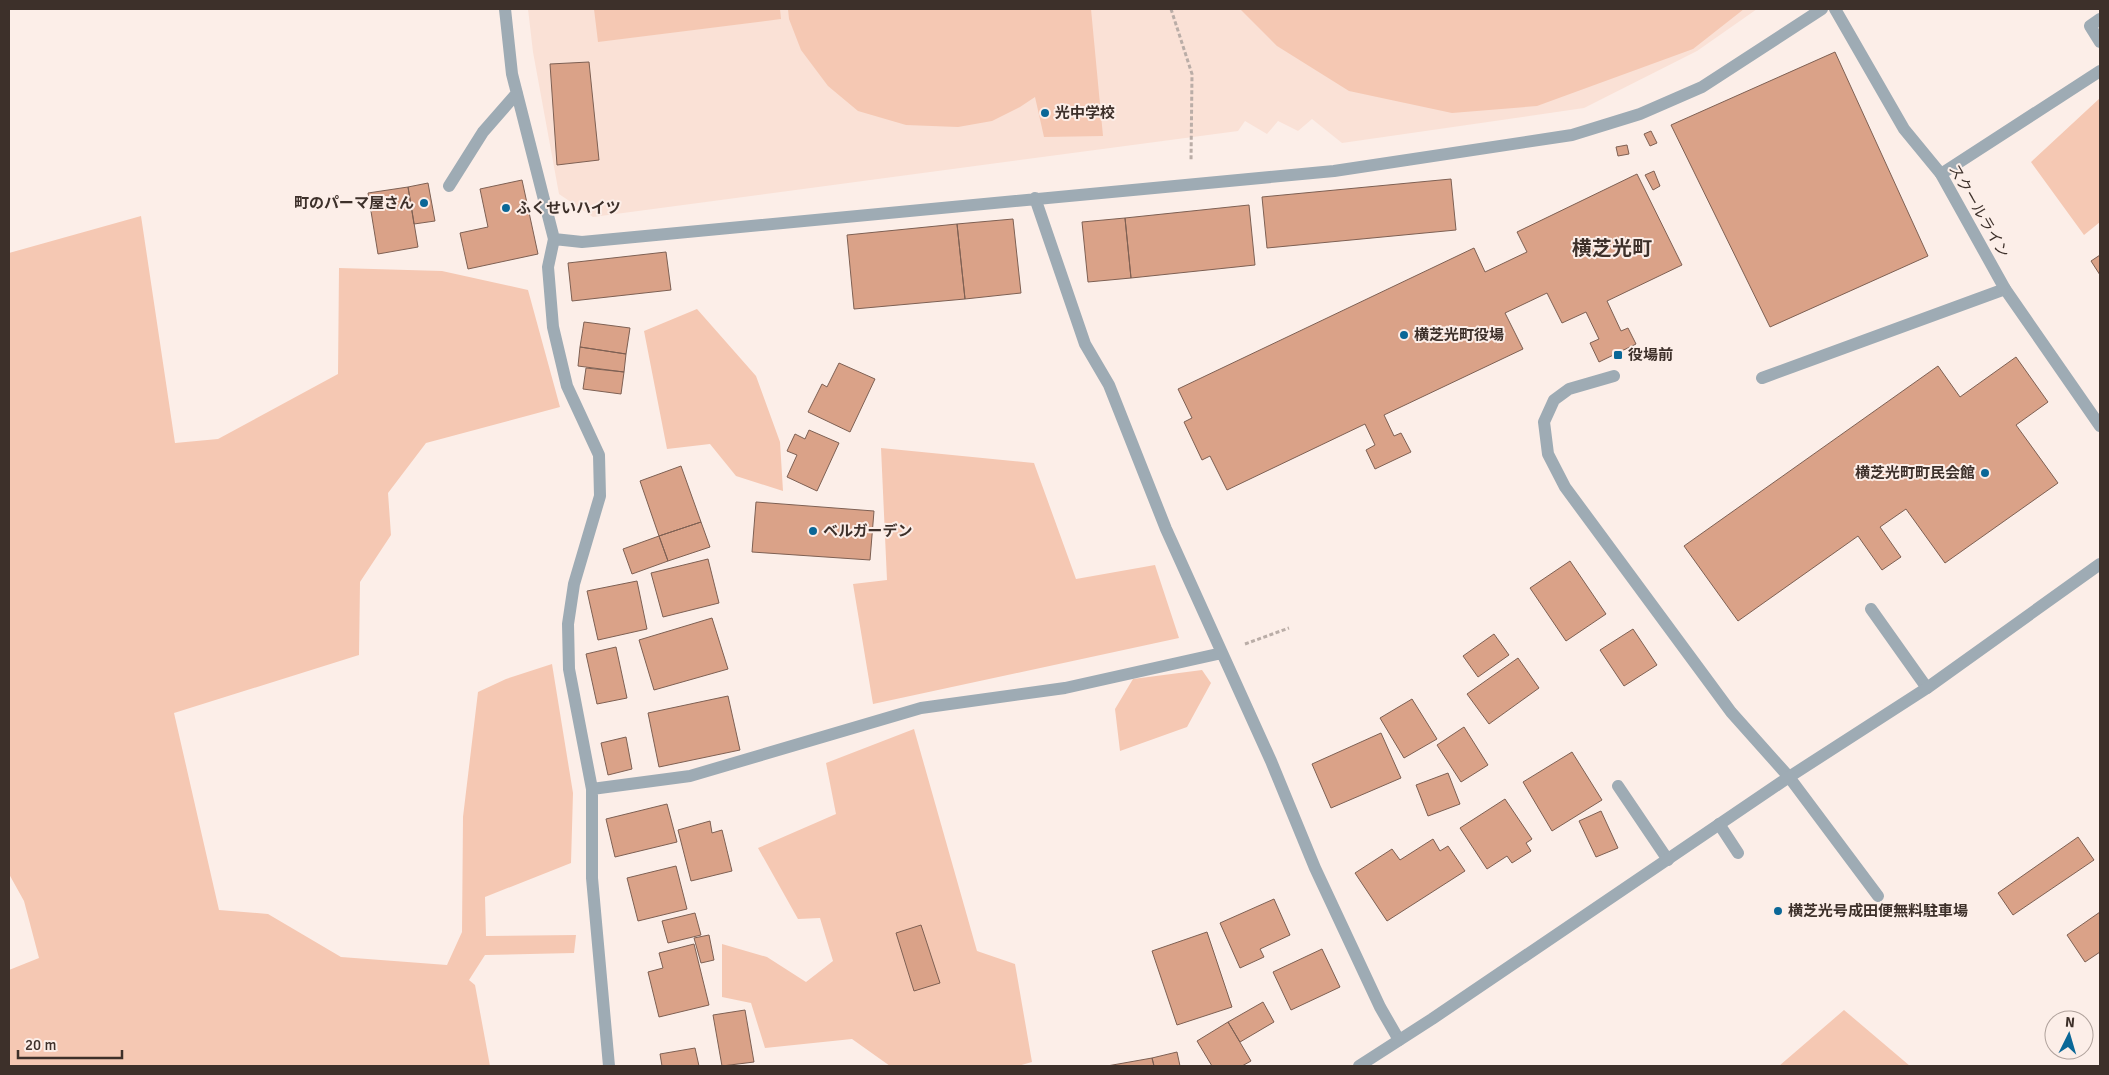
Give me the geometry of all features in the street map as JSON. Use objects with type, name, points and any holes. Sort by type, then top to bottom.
[{"type":"street","points":[[505,9],[512,74],[554,239],[548,267],[552,327],[567,386],[599,455],[600,496],[574,584],[568,624],[569,669],[592,789],[592,878],[609,1066]]},
{"type":"street","points":[[554,239],[582,242],[1334,171],[1572,135],[1640,114],[1702,87],[1822,9]]},
{"type":"street","name":"スクールライン","points":[[1835,9],[1904,129],[1941,174],[2005,290],[2099,423]]},
{"type":"street","points":[[2100,19],[2090,26],[2100,42]]},
{"type":"street","points":[[1941,174],[2100,71]]},
{"type":"street","points":[[449,186],[483,132],[517,93]]},
{"type":"street","points":[[1035,198],[1085,344],[1109,385],[1166,530],[1271,761],[1319,876],[1380,1007],[1400,1040]]},
{"type":"street","points":[[1762,378],[2005,290]]},
{"type":"street","points":[[1614,376],[1569,389],[1554,400],[1544,422],[1548,454],[1565,487],[1730,712],[1789,777],[1878,896]]},
{"type":"street","points":[[1359,1066],[1789,777],[1927,688],[2100,564]]},
{"type":"street","points":[[1871,609],[1927,688]]},
{"type":"street","points":[[592,789],[690,776],[921,708],[1065,688],[1222,653]]},
{"type":"street","points":[[1618,786],[1668,860]]},
{"type":"street","points":[[1719,824],[1738,853]]},
{"type":"path","points":[[1171,9],[1192,74],[1191,166]]},
{"type":"path","points":[[1222,653],[1289,628]]},
{"type":"shaded area","name":"光中学校","points":[[528,9],[1757,9],[1697,51],[1584,108],[1342,143],[1312,119],[1298,131],[1278,121],[1267,134],[1245,121],[1238,131],[593,217],[559,194],[533,52]]},
{"type":"shaded area","points":[[594,9],[780,9],[781,19],[598,42]]},
{"type":"shaded area","points":[[788,9],[1091,9],[1103,136],[1044,137],[1035,97],[992,121],[958,127],[906,125],[858,111],[828,86],[801,50],[789,19]]},
{"type":"shaded area","points":[[1240,9],[1744,9],[1693,49],[1537,106],[1452,113],[1349,91],[1277,46]]},
{"type":"shaded area","points":[[2100,98],[2100,222],[2084,235],[2031,162]]},
{"type":"shaded area","points":[[141,216],[175,443],[218,439],[338,374],[339,268],[442,271],[528,290],[560,407],[426,443],[388,493],[391,535],[360,582],[359,655],[174,713],[219,910],[268,914],[341,957],[447,965],[462,932],[463,817],[478,692],[506,679],[552,664],[573,793],[571,863],[485,897],[486,936],[576,935],[574,953],[485,955],[469,980],[475,985],[490,1066],[9,1066],[9,970],[39,958],[24,901],[9,874],[9,253]]},
{"type":"shaded area","points":[[697,309],[756,376],[780,442],[783,491],[736,476],[710,444],[667,449],[644,331]]},
{"type":"shaded area","points":[[881,448],[1034,463],[1076,579],[1155,565],[1179,638],[873,704],[853,584],[887,580]]},
{"type":"shaded area","points":[[1202,670],[1211,683],[1187,727],[1120,751],[1115,709],[1133,679]]},
{"type":"shaded area","points":[[914,729],[977,951],[1015,964],[1032,1062],[1018,1066],[890,1066],[852,1039],[765,1048],[751,1003],[722,997],[722,944],[767,957],[806,982],[833,961],[820,918],[798,919],[758,848],[836,814],[826,763]]},
{"type":"shaded area","points":[[1844,1010],[1910,1066],[1779,1066]]},
{"type":"building","points":[[1835,52],[1928,256],[1770,327],[1671,125]]},
{"type":"building","points":[[589,62],[599,160],[557,165],[550,64]]},
{"type":"building","points":[[1651,131],[1657,143],[1650,146],[1644,134]]},
{"type":"building","points":[[1627,145],[1629,154],[1618,156],[1616,147]]},
{"type":"building","points":[[1654,171],[1660,186],[1653,190],[1645,175]]},
{"type":"building","name":"横芝光町役場","points":[[1637,174],[1682,265],[1607,301],[1621,331],[1628,328],[1636,344],[1599,362],[1590,343],[1599,339],[1586,312],[1562,323],[1547,293],[1505,313],[1523,349],[1384,415],[1394,436],[1401,433],[1411,452],[1375,469],[1366,450],[1375,445],[1365,424],[1227,490],[1210,456],[1202,460],[1184,422],[1192,418],[1178,389],[1474,248],[1485,272],[1527,252],[1517,232]]},
{"type":"building","points":[[1451,179],[1456,230],[1267,248],[1262,197]]},
{"type":"building","name":"ふくせいハイツ","points":[[522,180],[538,254],[468,269],[460,233],[488,227],[480,189]]},
{"type":"building","points":[[428,183],[435,221],[414,224],[408,187]]},
{"type":"building","points":[[408,187],[418,247],[378,254],[368,193]]},
{"type":"building","points":[[1249,205],[1255,265],[1131,278],[1125,218]]},
{"type":"building","points":[[1125,218],[1131,278],[1088,282],[1082,222]]},
{"type":"building","points":[[1013,219],[1021,293],[965,299],[957,224]]},
{"type":"building","points":[[957,224],[965,299],[854,309],[847,235]]},
{"type":"building","points":[[666,252],[671,290],[572,301],[568,263]]},
{"type":"building","points":[[2100,255],[2100,275],[2091,261]]},
{"type":"building","points":[[584,322],[630,328],[626,354],[580,347]]},
{"type":"building","points":[[580,347],[626,354],[624,372],[578,366]]},
{"type":"building","points":[[2016,357],[2048,402],[2016,425],[2058,483],[1945,563],[1906,509],[1880,527],[1901,557],[1882,570],[1858,536],[1738,621],[1684,546],[1938,366],[1960,397]]},
{"type":"building","points":[[839,363],[875,379],[850,432],[808,412],[822,384],[827,387]]},
{"type":"building","points":[[586,368],[624,372],[621,394],[583,389]]},
{"type":"building","points":[[809,430],[839,443],[817,491],[787,477],[797,455],[787,451],[795,434],[805,439]]},
{"type":"building","points":[[681,466],[701,522],[659,536],[640,481]]},
{"type":"building","name":"ベルガーデン","points":[[756,502],[874,511],[870,560],[752,552]]},
{"type":"building","points":[[701,522],[710,547],[668,561],[659,536]]},
{"type":"building","points":[[659,536],[668,561],[632,574],[623,549]]},
{"type":"building","points":[[708,559],[719,603],[663,617],[651,573]]},
{"type":"building","points":[[1570,561],[1606,614],[1566,641],[1530,588]]},
{"type":"building","points":[[637,581],[647,629],[598,640],[587,591]]},
{"type":"building","points":[[712,618],[728,669],[654,690],[639,640]]},
{"type":"building","points":[[1633,629],[1657,665],[1624,686],[1600,650]]},
{"type":"building","points":[[1494,634],[1509,655],[1478,677],[1463,656]]},
{"type":"building","points":[[616,647],[627,698],[597,704],[586,654]]},
{"type":"building","points":[[1518,658],[1539,688],[1489,724],[1467,694]]},
{"type":"building","points":[[728,696],[740,750],[659,767],[648,713]]},
{"type":"building","points":[[1412,699],[1437,739],[1404,758],[1380,718]]},
{"type":"building","points":[[1464,727],[1488,765],[1461,782],[1437,745]]},
{"type":"building","points":[[1381,733],[1401,778],[1331,808],[1312,764]]},
{"type":"building","points":[[626,737],[632,769],[608,775],[601,743]]},
{"type":"building","points":[[1572,752],[1602,800],[1552,831],[1523,782]]},
{"type":"building","points":[[1448,773],[1460,804],[1428,816],[1416,785]]},
{"type":"building","points":[[1505,799],[1532,839],[1526,843],[1531,851],[1512,863],[1507,856],[1487,869],[1460,828]]},
{"type":"building","points":[[667,804],[677,842],[615,857],[606,819]]},
{"type":"building","points":[[1601,811],[1618,848],[1596,857],[1579,821]]},
{"type":"building","points":[[710,821],[712,833],[722,830],[732,871],[691,881],[678,830]]},
{"type":"building","points":[[2078,837],[2094,860],[2013,915],[1998,893]]},
{"type":"building","points":[[1433,839],[1440,851],[1448,846],[1465,871],[1387,921],[1355,873],[1392,849],[1400,860]]},
{"type":"building","points":[[676,866],[687,909],[638,921],[627,878]]},
{"type":"building","points":[[1274,899],[1290,935],[1260,949],[1264,957],[1240,968],[1220,923]]},
{"type":"building","points":[[2100,912],[2100,952],[2085,962],[2067,935]]},
{"type":"building","points":[[695,913],[701,935],[668,943],[662,921]]},
{"type":"building","points":[[921,925],[940,983],[914,991],[896,933]]},
{"type":"building","points":[[1207,932],[1232,1007],[1177,1025],[1152,951]]},
{"type":"building","points":[[709,935],[714,960],[701,963],[694,938]]},
{"type":"building","points":[[694,944],[709,1005],[659,1017],[648,972],[663,968],[659,953]]},
{"type":"building","points":[[1322,949],[1340,987],[1291,1010],[1273,972]]},
{"type":"building","points":[[1263,1002],[1274,1022],[1240,1042],[1228,1022]]},
{"type":"building","points":[[745,1010],[754,1062],[722,1066],[713,1015]]},
{"type":"building","points":[[1228,1022],[1251,1061],[1242,1066],[1212,1066],[1197,1041]]},
{"type":"building","points":[[695,1048],[699,1066],[662,1066],[660,1054]]},
{"type":"building","points":[[1177,1052],[1180,1066],[1154,1066],[1152,1058]]},
{"type":"building","points":[[1152,1058],[1154,1066],[1107,1066]]},
{"type":"place","name":"光中学校","points":[[1045,113]]},
{"type":"place","name":"町のパーマ屋さん","points":[[424,203]]},
{"type":"place","name":"ふくせいハイツ","points":[[506,208]]},
{"type":"place","name":"横芝光町役場","points":[[1404,335]]},
{"type":"place","name":"役場前","points":[[1618,355]]},
{"type":"place","name":"横芝光町町民会館","points":[[1985,473]]},
{"type":"place","name":"ベルガーデン","points":[[813,531]]},
{"type":"place","name":"横芝光号成田便無料駐車場","points":[[1778,911]]},
{"type":"district","name":"横芝光町","points":[[1612,248]]}]
